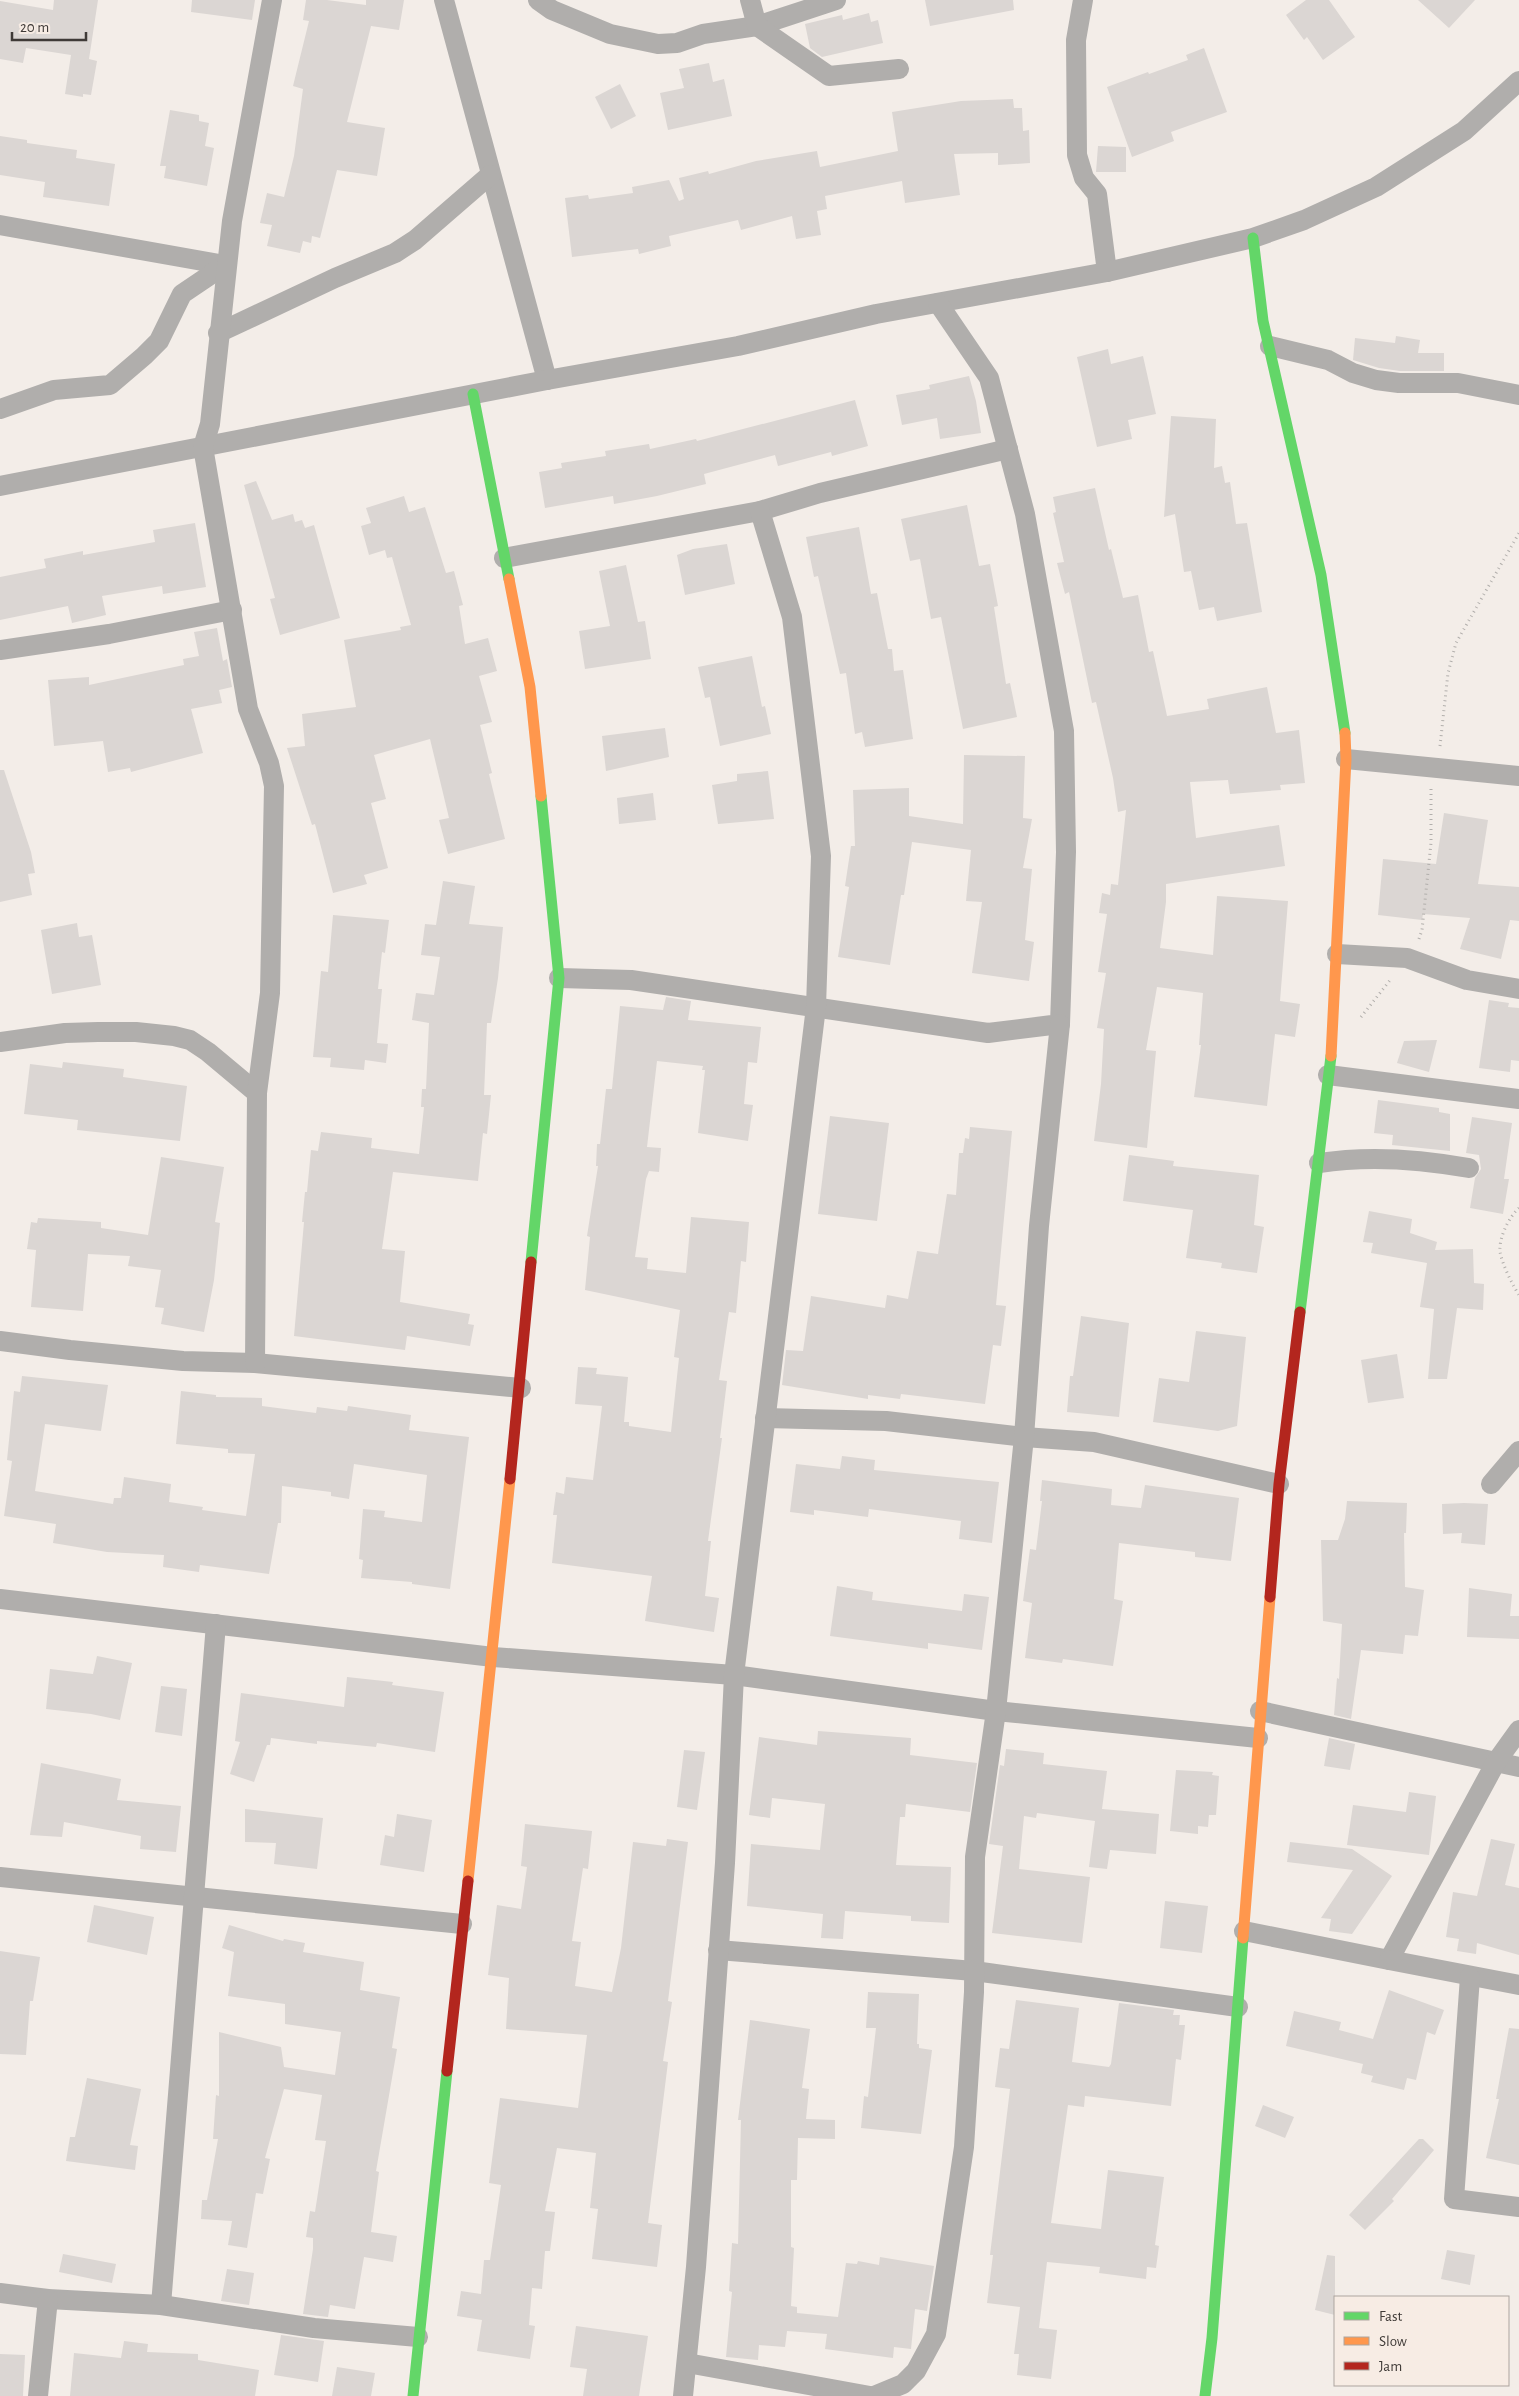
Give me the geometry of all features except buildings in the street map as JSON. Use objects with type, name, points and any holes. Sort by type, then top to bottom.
[{"type":"street","points":[[255,1363],[257,1093],[270,993],[274,786],[269,763],[248,709],[203,447],[210,424],[225,265],[272,0]]},
{"type":"street","points":[[444,0],[546,380]]},
{"type":"street","points":[[538,0],[552,10],[610,34],[658,44],[677,43],[704,34],[757,26],[836,0]]},
{"type":"street","points":[[750,0],[757,26],[828,76],[899,69]]},
{"type":"street","points":[[1083,0],[1076,40],[1077,155],[1084,178],[1097,194],[1107,272]]},
{"type":"street","points":[[0,486],[472,394],[738,346],[876,314],[1107,272],[1253,238],[1304,220],[1376,187],[1464,131],[1519,81]]},
{"type":"street","points":[[218,333],[335,278],[395,253],[415,240],[490,175]]},
{"type":"street","points":[[0,225],[225,265]]},
{"type":"street","points":[[1205,2396],[1213,2328],[1279,1484],[1332,1049],[1346,759],[1344,718],[1321,576],[1264,321],[1253,238]]},
{"type":"street","points":[[0,409],[54,390],[110,385],[144,356],[159,340],[182,294],[225,265]]},
{"type":"street","points":[[687,2363],[872,2396],[903,2384],[916,2371],[936,2334],[964,2147],[974,1972],[975,1857],[996,1711],[1024,1437],[1039,1226],[1060,1024],[1066,852],[1064,731],[1025,514],[989,378],[938,303]]},
{"type":"street","points":[[1270,346],[1328,360],[1353,373],[1376,380],[1399,383],[1458,384],[1519,395]]},
{"type":"street","points":[[413,2396],[462,1924],[493,1657],[560,978],[530,687],[472,394]]},
{"type":"street","points":[[504,558],[760,511],[820,493],[1008,449]]},
{"type":"street","points":[[683,2396],[696,2267],[718,1950],[734,1675],[816,1007],[820,846],[792,617],[760,511]]},
{"type":"street","points":[[0,650],[109,634],[232,610]]},
{"type":"street","points":[[1346,759],[1519,776]]},
{"type":"street","points":[[1337,954],[1407,958],[1467,980],[1519,989]]},
{"type":"street","points":[[560,978],[631,980],[988,1032],[1060,1024]]},
{"type":"street","points":[[0,1042],[90,1032],[136,1032],[174,1036],[196,1044],[257,1093]]},
{"type":"street","points":[[1328,1076],[1519,1099]]},
{"type":"street","points":[[1319,1163],[1350,1158],[1395,1158],[1469,1168]]},
{"type":"street","points":[[0,1341],[182,1361],[255,1363],[520,1388]]},
{"type":"street","points":[[765,1418],[886,1421],[1024,1437],[1094,1442],[1279,1484]]},
{"type":"street","points":[[1491,1484],[1519,1451]]},
{"type":"street","points":[[0,1599],[493,1657],[734,1675],[996,1711],[1258,1738]]},
{"type":"street","points":[[161,2305],[216,1624]]},
{"type":"street","points":[[1260,1711],[1519,1767]]},
{"type":"street","points":[[1389,1960],[1496,1762],[1519,1730]]},
{"type":"street","points":[[0,1877],[462,1924]]},
{"type":"street","points":[[1244,1931],[1470,1977],[1519,1985]]},
{"type":"street","points":[[718,1950],[974,1972],[1238,2007]]},
{"type":"street","points":[[1470,1977],[1454,2200],[1519,2207]]},
{"type":"street","points":[[0,2293],[161,2305],[314,2328],[418,2337]]},
{"type":"street","points":[[38,2396],[48,2298]]},
{"type":"path","points":[[1358,1019],[1416,946],[1422,930],[1431,843],[1430,789],[1442,735],[1448,673],[1456,643],[1519,533]]},
{"type":"path","points":[[1519,1208],[1504,1232],[1500,1251],[1514,1288],[1519,1295]]},
{"type":"traffic: fast","points":[[1253,238],[1263,321],[1321,575],[1345,733]]},
{"type":"traffic: fast","points":[[473,394],[509,579]]},
{"type":"traffic: fast","points":[[531,1262],[559,978],[541,796]]},
{"type":"traffic: fast","points":[[1300,1312],[1331,1056]]},
{"type":"traffic: fast","points":[[1205,2396],[1212,2338],[1243,1938]]},
{"type":"traffic: fast","points":[[413,2396],[447,2071]]},
{"type":"traffic: slow","points":[[509,579],[530,687],[541,796]]},
{"type":"traffic: slow","points":[[1331,1056],[1346,759],[1345,733]]},
{"type":"traffic: slow","points":[[468,1881],[510,1479]]},
{"type":"traffic: slow","points":[[1243,1938],[1270,1597]]},
{"type":"traffic: jam","points":[[510,1479],[531,1262]]},
{"type":"traffic: jam","points":[[1270,1597],[1279,1484],[1300,1312]]},
{"type":"traffic: jam","points":[[447,2071],[468,1881]]}]
